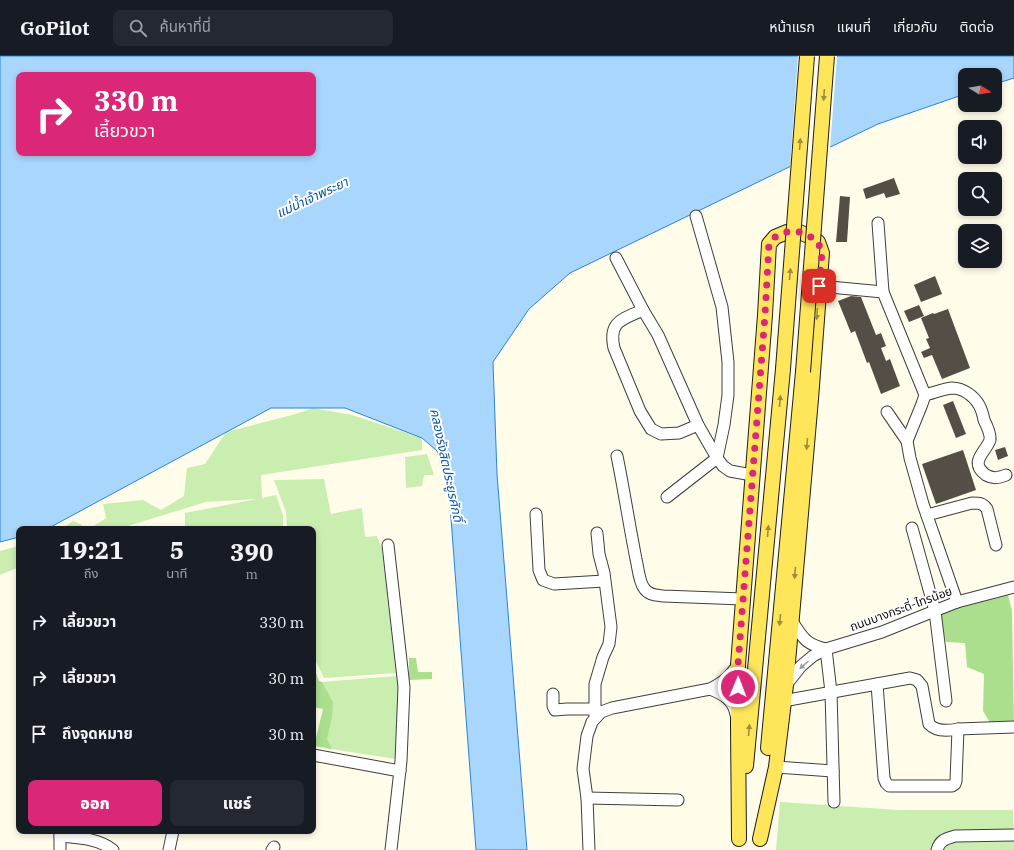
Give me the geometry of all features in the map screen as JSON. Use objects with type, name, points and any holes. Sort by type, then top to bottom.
[{"type":"main road","points":[[739,844],[783,369],[807,56]]},
{"type":"main road","points":[[760,845],[803,372],[827,56]]},
{"type":"main road","points":[[739,844],[738,665],[765,315],[769,244],[775,237],[787,232],[797,231],[818,242],[822,253],[811,400],[786,685],[776,767],[760,845]]},
{"type":"street","points":[[667,497],[717,458],[728,396],[728,362],[722,307],[696,216]]},
{"type":"street","points":[[878,223],[883,292],[924,395],[922,404],[907,441]]},
{"type":"street","points":[[616,258],[658,335],[698,425],[717,458],[723,466],[730,471],[752,475]]},
{"type":"street","points":[[819,286],[883,292]]},
{"type":"street","points":[[643,310],[620,321],[614,328],[612,339],[614,348],[640,411],[651,429],[661,434],[679,433],[698,425]]},
{"type":"street","points":[[924,395],[952,388],[970,394],[979,405],[990,434],[990,440],[980,454],[978,461],[981,471],[991,478],[998,478],[1006,475]]},
{"type":"street","points":[[887,412],[907,441],[910,458],[927,515],[957,602]]},
{"type":"street","points":[[617,456],[629,525],[643,588],[652,595],[743,599]]},
{"type":"street","points":[[927,515],[972,503],[984,505],[987,509],[996,545]]},
{"type":"street","points":[[536,514],[539,570],[543,580],[554,584],[604,581]]},
{"type":"street","points":[[912,528],[935,611],[946,701]]},
{"type":"street","points":[[589,850],[587,798],[583,769],[587,736],[595,714],[595,684],[603,657],[609,644],[611,627],[597,533]]},
{"type":"street","points":[[388,545],[404,687],[400,771],[391,850]]},
{"type":"street","name":"ถนนบางกระดี่-ไทรน้อย","points":[[786,685],[801,666],[813,656],[826,649],[882,632],[957,602],[1014,587]]},
{"type":"street","points":[[792,620],[802,636],[808,642],[826,649],[831,692],[834,802]]},
{"type":"street","points":[[553,694],[553,706],[555,710],[567,709],[595,714],[612,708],[710,689],[730,676],[738,665]]},
{"type":"street","points":[[783,701],[910,678],[917,680],[922,686],[929,724],[932,727],[939,730],[1014,728]]},
{"type":"street","points":[[876,684],[884,778],[886,783],[890,786],[952,786],[955,784],[958,729]]},
{"type":"street","points":[[710,689],[729,699],[735,709],[738,725]]},
{"type":"street","points":[[316,756],[400,771]]},
{"type":"street","points":[[776,767],[833,770]]},
{"type":"street","points":[[587,798],[678,800]]},
{"type":"street","points":[[60,850],[60,834],[101,843],[113,850]]},
{"type":"street","points":[[168,850],[171,834]]},
{"type":"street","points":[[938,850],[939,844],[946,838],[955,836],[1014,835]]},
{"type":"green space","points":[[313,408],[352,415],[422,438],[422,450],[261,475],[262,498],[276,495],[283,515],[283,526],[185,526],[185,513],[257,499],[206,502],[128,526],[94,526],[106,518],[103,504],[143,500],[161,510],[184,496],[187,468],[205,464],[226,432]]},
{"type":"green space","points":[[427,454],[434,475],[424,475],[422,486],[406,488],[405,457]]},
{"type":"green space","points":[[324,479],[331,514],[362,508],[365,537],[377,536],[382,549],[396,673],[324,678],[316,661],[316,526],[287,526],[286,512],[274,480]]},
{"type":"green space","points":[[73,521],[82,525],[82,526],[66,526]]},
{"type":"green space","points":[[16,547],[16,568],[0,575],[0,551]]},
{"type":"green space","points":[[1007,591],[1012,611],[1014,724],[992,726],[983,711],[984,674],[967,667],[965,643],[946,642],[939,612]]},
{"type":"green space","points":[[409,658],[416,658],[418,672],[432,672],[432,679],[409,680]]},
{"type":"green space","points":[[316,673],[319,681],[322,682],[333,702],[332,717],[327,739],[332,749],[316,746],[316,738],[323,709],[316,708]]},
{"type":"green space","points":[[396,676],[399,688],[396,759],[324,748],[332,699],[319,691],[321,682]]},
{"type":"green space","points":[[780,802],[899,810],[1013,810],[1014,850],[776,850]]},
{"type":"water","points":[[0,56],[1014,56],[1014,78],[1002,82],[1002,68],[958,68],[958,96],[878,124],[570,273],[529,309],[493,362],[497,474],[527,850],[476,850],[449,492],[437,451],[422,438],[345,408],[271,408],[53,526],[16,526],[16,538],[0,542]]},
{"type":"pier","points":[[798,56],[837,56],[830,149],[790,168]]},
{"type":"building","points":[[894,178],[900,194],[886,198],[884,193],[866,199],[863,189]]},
{"type":"building","points":[[840,196],[850,197],[847,242],[836,242]]},
{"type":"building","points":[[935,276],[942,294],[921,302],[914,285]]},
{"type":"building","points":[[851,296],[861,297],[876,335],[881,333],[886,346],[881,348],[886,361],[890,359],[900,386],[881,394],[855,331],[851,333],[838,301]]},
{"type":"building","points":[[919,305],[924,316],[909,322],[904,311]]},
{"type":"building","points":[[948,309],[970,368],[942,379],[932,355],[924,358],[921,352],[930,348],[926,339],[929,338],[921,318]]},
{"type":"building","points":[[953,401],[966,434],[956,438],[943,405]]},
{"type":"building","points":[[1005,447],[1008,456],[998,460],[995,450]]},
{"type":"building","points":[[963,450],[976,490],[936,504],[922,464]]},
{"type":"route","points":[[738,687],[738,665],[765,315],[769,244],[775,237],[787,232],[797,231],[818,242],[822,253],[819,286]]},
{"type":"water label","name":"แม่น้ำเจ้าพระยา","points":[[312,197]]},
{"type":"water label","name":"คลองรังสิตประยูรศักดิ์","points":[[447,465]]}]
